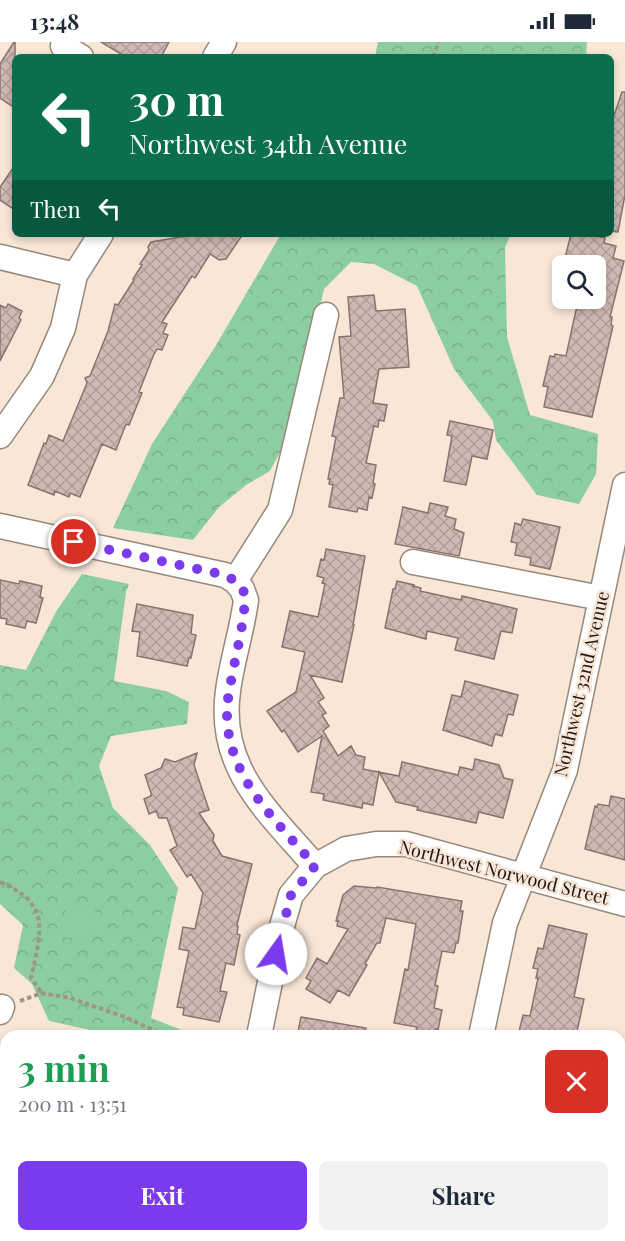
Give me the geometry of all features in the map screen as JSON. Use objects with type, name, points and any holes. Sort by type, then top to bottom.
[{"type":"street","points":[[0,436],[42,376],[63,328],[75,275],[99,237]]},
{"type":"street","points":[[0,257],[75,275]]},
{"type":"street","points":[[236,581],[280,510],[326,315]]},
{"type":"street","name":"Northwest 32nd Avenue","points":[[482,1030],[504,923],[566,770],[625,485]]},
{"type":"street","points":[[0,526],[225,575],[236,581],[242,589],[246,600],[226,712],[231,746],[237,766],[248,786],[315,866],[291,895],[280,933],[260,1030]]},
{"type":"street","points":[[413,562],[601,598]]},
{"type":"street","name":"Northwest Norwood Street","points":[[315,866],[346,849],[376,844],[406,844],[522,878],[625,904]]},
{"type":"path","points":[[0,882],[25,894],[34,906],[39,921],[39,932],[31,978],[42,993]]},
{"type":"path","points":[[1,1009],[42,993],[70,998],[125,1017],[153,1030]]},
{"type":"green space","points":[[378,42],[587,42],[586,54],[376,54]]},
{"type":"green space","points":[[279,237],[510,237],[505,247],[507,337],[530,415],[598,434],[596,474],[579,504],[537,495],[496,440],[493,421],[454,369],[417,286],[374,264],[351,262],[324,289],[294,426],[270,471],[246,485],[219,507],[193,540],[113,528],[152,444],[215,347]]},
{"type":"green space","points":[[82,574],[129,584],[114,681],[166,691],[189,702],[187,724],[111,736],[99,766],[113,808],[150,845],[178,888],[151,1018],[182,1030],[90,1030],[49,1021],[32,984],[14,968],[23,925],[0,904],[0,665],[26,670],[57,610]]},
{"type":"green space","points":[[95,906],[96,937],[66,938],[66,907]]},
{"type":"building","points":[[15,42],[15,54],[12,54],[12,106],[0,98],[0,64]]},
{"type":"building","points":[[101,42],[169,42],[163,54],[121,54]]},
{"type":"building","points":[[622,92],[625,92],[625,195],[618,232],[614,232],[614,115]]},
{"type":"building","points":[[12,169],[12,208],[0,200],[0,187]]},
{"type":"building","points":[[180,237],[241,237],[226,259],[219,260],[210,254],[195,278],[192,276],[162,322],[167,324],[163,333],[168,335],[162,350],[157,349],[154,354],[129,425],[126,424],[116,450],[102,444],[80,497],[70,493],[69,497],[55,491],[54,495],[28,485],[49,435],[63,441],[87,383],[85,378],[90,376],[108,331],[115,304],[118,305],[134,280],[151,242]]},
{"type":"building","points":[[570,237],[605,238],[604,243],[616,246],[613,258],[624,261],[610,317],[612,317],[611,325],[613,326],[592,417],[544,407],[548,387],[543,386],[550,356],[554,357],[555,354],[566,356],[576,310],[606,309],[606,255],[566,255]]},
{"type":"building","points":[[374,295],[376,311],[405,309],[409,367],[379,369],[373,403],[387,405],[384,421],[379,420],[378,427],[374,426],[366,463],[376,465],[373,483],[375,484],[372,498],[369,497],[367,510],[358,508],[357,512],[329,507],[333,485],[329,484],[330,479],[328,479],[336,437],[332,436],[340,398],[344,398],[339,337],[351,336],[348,297]]},
{"type":"building","points":[[8,304],[22,311],[19,318],[21,320],[0,361],[0,305],[6,308]]},
{"type":"building","points":[[450,421],[493,430],[487,459],[472,456],[466,485],[444,481],[452,436],[447,435]]},
{"type":"building","points":[[430,503],[448,507],[445,516],[456,519],[454,529],[464,533],[459,556],[395,544],[403,507],[428,513]]},
{"type":"building","points":[[523,519],[560,527],[550,569],[530,565],[531,558],[515,555],[517,543],[511,542],[515,523],[521,525]]},
{"type":"building","points":[[326,549],[365,556],[342,682],[310,675],[324,698],[318,702],[326,713],[322,715],[329,726],[323,731],[338,756],[351,746],[356,755],[365,757],[363,769],[379,772],[373,805],[363,803],[362,808],[323,800],[324,794],[311,792],[322,736],[298,752],[284,730],[282,732],[267,711],[296,692],[305,652],[282,647],[290,611],[318,617],[325,584],[322,583],[324,578],[317,576]]},
{"type":"building","points":[[0,580],[19,584],[20,581],[42,586],[40,597],[43,598],[36,623],[27,621],[25,628],[6,624],[7,619],[0,618]]},
{"type":"building","points":[[397,581],[421,588],[420,591],[461,600],[462,596],[517,609],[512,633],[501,631],[494,659],[455,650],[458,638],[427,631],[426,639],[385,628],[393,589]]},
{"type":"building","points":[[137,604],[193,615],[191,634],[196,635],[187,666],[137,656],[140,632],[132,631]]},
{"type":"building","points":[[465,681],[518,695],[513,715],[508,714],[502,736],[495,734],[492,746],[443,730],[452,695],[461,697]]},
{"type":"building","points":[[197,753],[194,765],[209,810],[199,813],[214,835],[213,841],[222,856],[252,864],[237,925],[237,934],[240,935],[234,965],[226,963],[220,991],[227,992],[219,1022],[183,1015],[184,1008],[177,1007],[189,951],[179,949],[183,927],[195,929],[203,893],[191,874],[187,877],[170,850],[177,846],[167,818],[159,818],[156,811],[149,814],[144,799],[151,796],[145,775],[161,768],[165,759],[175,762]]},
{"type":"building","points":[[475,759],[499,765],[504,778],[513,780],[503,818],[479,812],[476,823],[417,810],[418,807],[396,802],[379,772],[399,776],[402,762],[458,775],[460,767],[473,770]]},
{"type":"building","points":[[611,796],[625,799],[625,860],[585,849],[595,806],[597,807],[598,804],[609,806]]},
{"type":"building","points":[[354,886],[377,887],[462,901],[460,911],[463,911],[458,943],[456,943],[454,953],[442,951],[435,985],[438,986],[434,1008],[442,1010],[438,1030],[416,1030],[417,1027],[394,1023],[405,969],[408,970],[416,924],[386,918],[380,943],[377,943],[349,996],[338,990],[330,1003],[306,989],[311,981],[306,978],[317,958],[327,964],[348,929],[337,926],[338,921],[336,921],[343,895]]},
{"type":"building","points":[[549,925],[587,934],[574,997],[584,999],[577,1030],[519,1030],[523,1015],[530,1016],[538,978],[536,978],[538,969],[533,968],[538,948],[543,949]]},
{"type":"building","points":[[301,1017],[366,1028],[366,1030],[298,1030]]},
{"type":"route","points":[[74,542],[225,575],[236,581],[242,589],[246,600],[226,712],[231,746],[237,766],[248,786],[315,866],[291,895],[276,954]]}]
